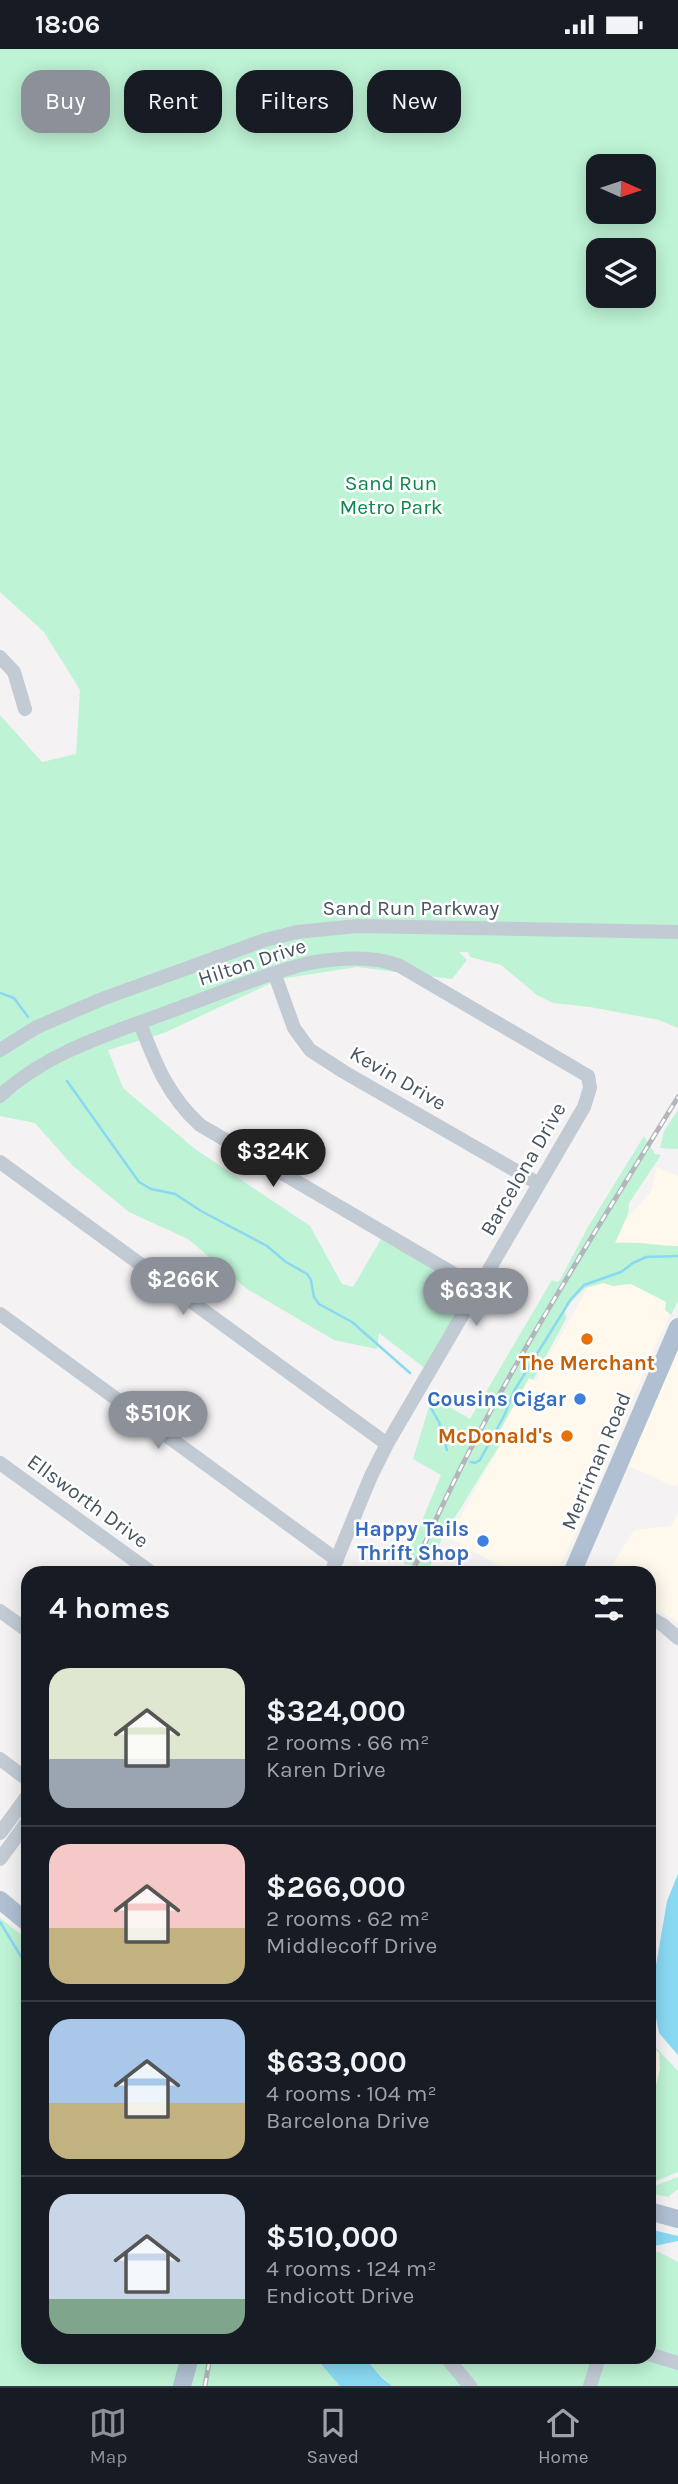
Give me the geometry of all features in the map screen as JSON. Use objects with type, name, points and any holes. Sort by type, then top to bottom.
[{"type":"main road","name":"Merriman Road","points":[[575,1566],[678,1327]]},
{"type":"main road","points":[[0,1900],[21,1917]]},
{"type":"main road","points":[[656,2213],[678,2219]]},
{"type":"main road","points":[[182,2386],[188,2364]]},
{"type":"street","points":[[0,657],[14,672],[24,709]]},
{"type":"street","name":"Sand Run Parkway","points":[[0,1050],[44,1023],[102,999],[265,940],[297,932],[335,926],[678,932]]},
{"type":"street","name":"Hilton Drive","points":[[0,1096],[56,1057],[140,1023],[308,964],[365,959],[393,963],[583,1071],[589,1081]]},
{"type":"street","name":"Kevin Drive","points":[[275,975],[294,1028],[310,1050],[539,1184]]},
{"type":"street","points":[[140,1023],[164,1083],[180,1105],[200,1125],[478,1288]]},
{"type":"street","name":"Barcelona Drive","points":[[334,1566],[387,1444],[584,1107],[589,1095],[589,1081]]},
{"type":"street","points":[[0,1161],[387,1444]]},
{"type":"street","points":[[0,1314],[334,1566]]},
{"type":"street","name":"Ellsworth Drive","points":[[0,1463],[142,1566]]},
{"type":"street","points":[[0,1611],[21,1626]]},
{"type":"street","points":[[656,1623],[663,1625],[675,1636]]},
{"type":"street","points":[[0,1759],[21,1775]]},
{"type":"street","points":[[0,1833],[21,1804]]},
{"type":"street","points":[[0,1859],[21,1830]]},
{"type":"street","points":[[656,2356],[678,2363]]},
{"type":"street","points":[[452,2364],[470,2386]]},
{"type":"street","points":[[590,2386],[597,2364]]},
{"type":"shaded area","points":[[657,1167],[678,1176],[678,1298],[649,1359],[585,1515],[560,1566],[499,1566],[449,1537],[501,1444],[497,1436],[529,1378],[536,1381],[624,1222],[651,1192]]},
{"type":"shaded area","points":[[678,1348],[678,1483],[676,1487],[628,1466]]},
{"type":"shaded area","points":[[678,1511],[678,1622],[656,1610],[656,1566],[611,1566],[634,1530],[671,1526]]},
{"type":"shaded area","points":[[656,2050],[659,2053],[660,2069],[656,2086]]},
{"type":"green space","name":"Sand Run Metro Park","points":[[0,49],[678,49],[678,1028],[659,1020],[553,1003],[537,995],[501,965],[470,957],[468,952],[459,952],[467,960],[452,979],[357,967],[280,979],[164,1033],[108,1050],[123,1088],[195,1149],[310,1226],[342,1284],[353,1287],[384,1234],[478,1288],[430,1372],[379,1333],[377,1349],[334,1340],[247,1289],[188,1239],[129,1212],[73,1166],[35,1123],[0,1116],[0,715],[42,762],[76,754],[80,690],[44,632],[0,592]]},
{"type":"green space","points":[[678,1110],[678,1149],[660,1148],[664,1131]]},
{"type":"green space","points":[[644,1136],[655,1154],[661,1155],[629,1203],[628,1214],[615,1243],[678,1246],[678,1301],[671,1315],[665,1310],[666,1302],[631,1284],[613,1286],[603,1283],[585,1288],[564,1306],[566,1319],[533,1380],[529,1378],[497,1436],[501,1443],[442,1538],[430,1566],[404,1564],[441,1475],[413,1459],[432,1397],[470,1419],[552,1280],[560,1280],[588,1227]]},
{"type":"green space","points":[[0,1918],[21,1934],[21,2364],[347,2364],[365,2386],[0,2386]]},
{"type":"green space","points":[[656,2047],[678,2071],[678,2172],[656,2181],[656,2086],[660,2069]]},
{"type":"green space","points":[[678,2177],[678,2189],[668,2197],[656,2194],[656,2185]]},
{"type":"green space","points":[[656,2252],[678,2262],[678,2386],[391,2386],[369,2364],[656,2364]]},
{"type":"water","points":[[678,1874],[678,2055],[659,2033],[656,2018],[656,1965],[667,1901]]},
{"type":"water","points":[[678,2200],[678,2241],[656,2246],[656,2213]]},
{"type":"water","points":[[321,2364],[370,2364],[392,2386],[340,2386]]},
{"type":"pier","points":[[673,2199],[678,2200],[678,2236],[656,2231],[656,2208]]},
{"type":"waterway","points":[[0,993],[14,998],[28,1017]]},
{"type":"waterway","points":[[67,1081],[139,1182],[151,1189],[175,1194],[267,1246],[286,1262],[307,1274],[319,1304],[352,1322],[410,1373]]},
{"type":"waterway","points":[[471,1462],[480,1460],[514,1391],[571,1299],[584,1285],[621,1272],[646,1257],[678,1256]]},
{"type":"waterway","points":[[431,1408],[439,1422],[447,1450]]},
{"type":"waterway","points":[[0,1922],[21,1956]]},
{"type":"railway","points":[[415,1566],[502,1389],[678,1097]]},
{"type":"railway","points":[[205,2386],[209,2364]]},
{"type":"place","name":"The Merchant","points":[[587,1339]]},
{"type":"place","name":"Cousins Cigar","points":[[580,1399]]},
{"type":"place","name":"McDonald's","points":[[567,1436]]},
{"type":"place","name":"Happy Tails Thrift Shop","points":[[483,1541]]}]
